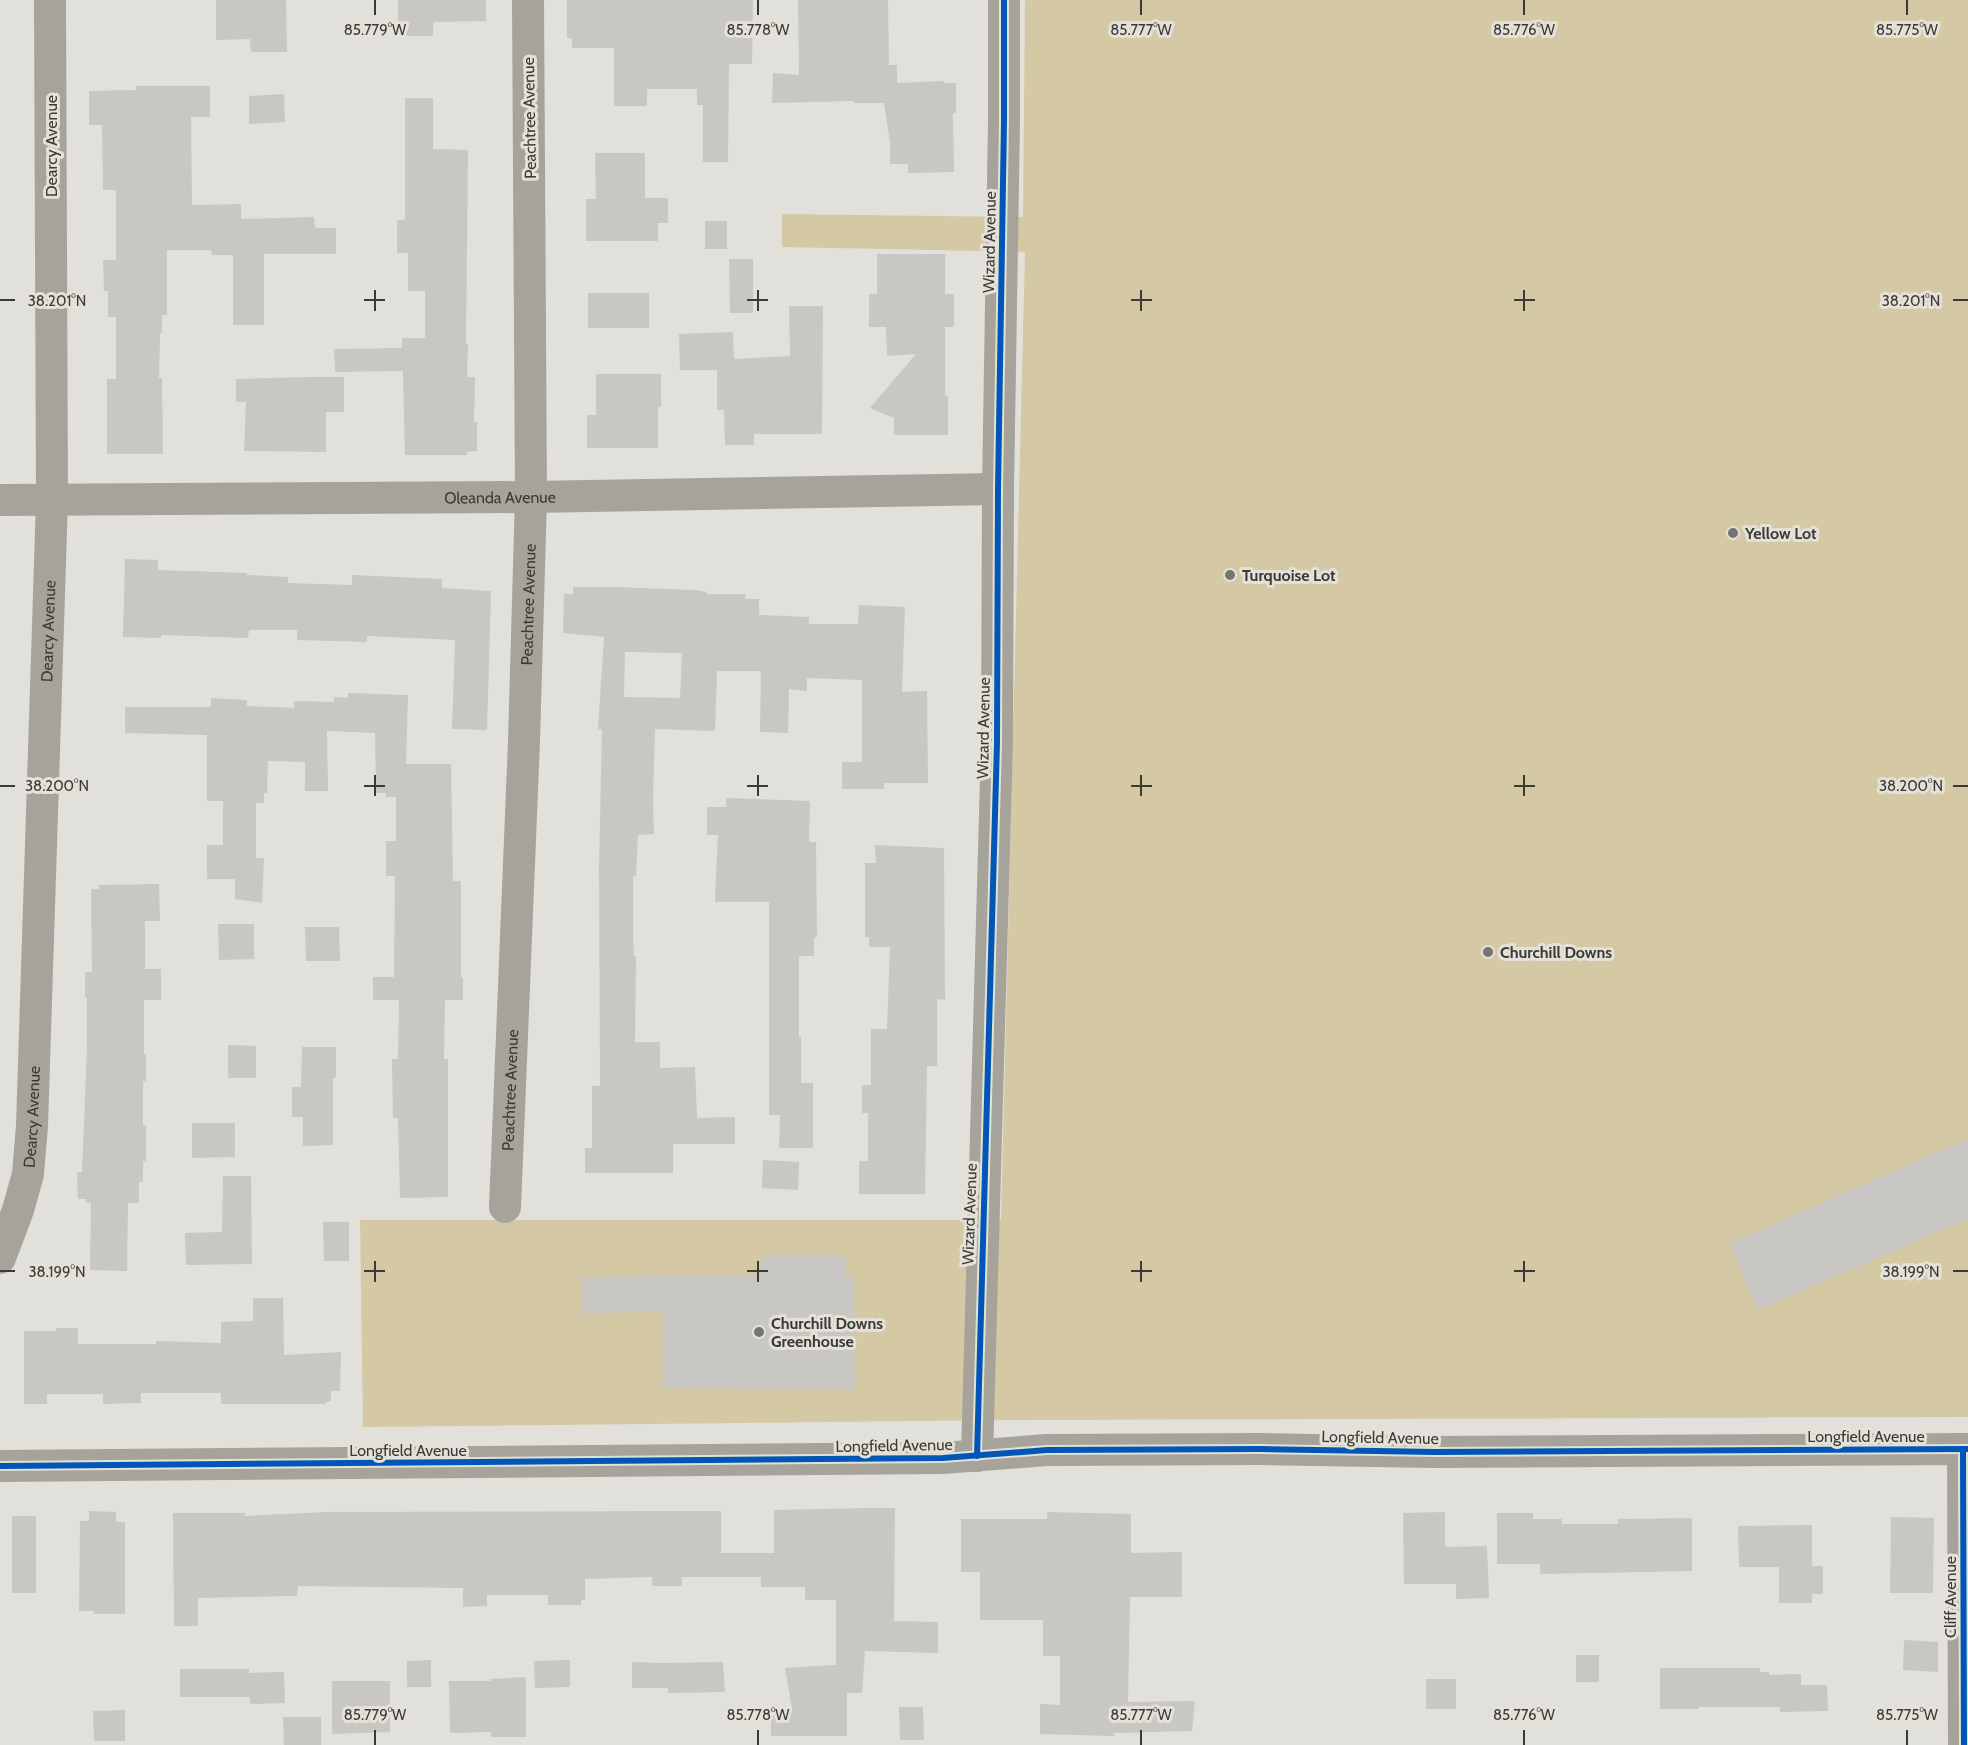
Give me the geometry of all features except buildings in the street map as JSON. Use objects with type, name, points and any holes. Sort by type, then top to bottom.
[{"type":"street","name":"Dearcy Avenue","points":[[0,1258],[18,1210],[28,1174],[32,1126],[52,500],[50,0]]},
{"type":"street","name":"Peachtree Avenue","points":[[505,1207],[524,741],[531,497],[528,0]]},
{"type":"street","name":"Wizard Avenue","points":[[977,1456],[997,743],[1004,0]]},
{"type":"street","name":"Oleanda Avenue","points":[[0,500],[531,497],[998,489]]},
{"type":"street","name":"Longfield Avenue","points":[[0,1466],[510,1463],[977,1456],[1047,1450],[1261,1449],[1445,1452],[1965,1449]]},
{"type":"street","name":"Cliff Avenue","points":[[1964,1745],[1965,1449]]},
{"type":"shaded area","name":"Churchill Downs","points":[[1025,0],[1968,0],[1968,1417],[1005,1420],[363,1427],[360,1220],[1001,1220],[1025,252],[782,247],[782,214],[1023,217]]},
{"type":"cycle path","points":[[977,1456],[997,743],[1004,0]]},
{"type":"cycle path","points":[[0,1466],[943,1458],[1047,1450],[1261,1449],[1435,1452],[1968,1449]]},
{"type":"cycle path","points":[[1963,1449],[1964,1745]]},
{"type":"place","name":"Yellow Lot","points":[[1733,533]]},
{"type":"place","name":"Turquoise Lot","points":[[1230,575]]},
{"type":"place","name":"Churchill Downs","points":[[1488,952]]},
{"type":"place","name":"Churchill Downs Greenhouse","points":[[759,1332]]}]
